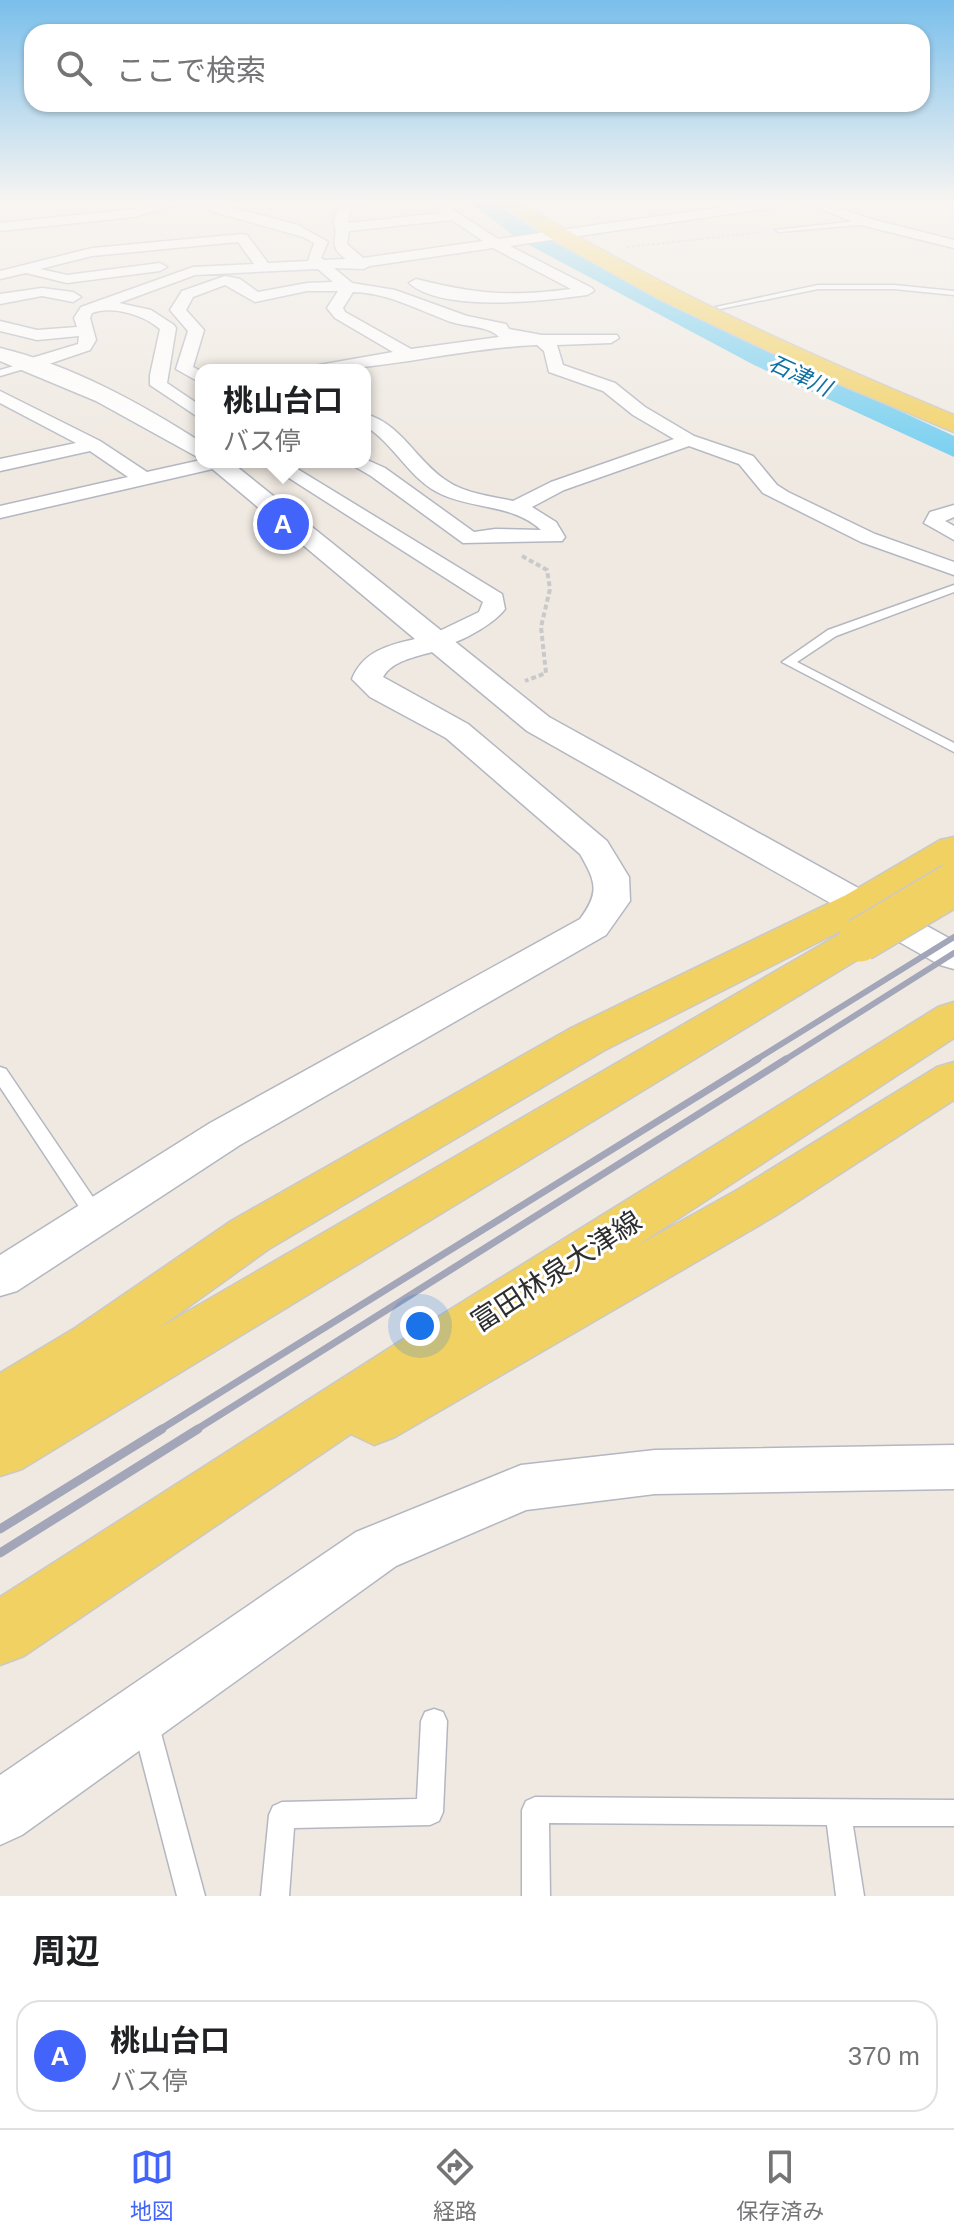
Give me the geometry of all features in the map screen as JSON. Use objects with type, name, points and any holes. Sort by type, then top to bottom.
[{"type":"main road","points":[[667,291],[701,310],[954,424]]},
{"type":"main road","points":[[690,291],[954,412]]},
{"type":"main road","points":[[0,1451],[860,922],[954,849]]},
{"type":"main road","points":[[0,1403],[95,1344],[250,1235],[588,1039],[954,884]]},
{"type":"main road","name":"富田林泉大津線","points":[[6,1630],[458,1333],[954,1017]]},
{"type":"main road","points":[[6,1630],[756,1203],[954,1078]]},
{"type":"street","points":[[31,364],[84,347],[88,340],[82,314],[133,291]]},
{"type":"street","points":[[195,291],[187,294],[180,302],[180,315],[191,322],[196,330],[184,369],[195,375]]},
{"type":"street","points":[[248,291],[255,297],[284,291]]},
{"type":"street","points":[[344,291],[335,308],[340,315],[408,354]]},
{"type":"street","points":[[386,291],[423,303],[455,318],[500,327],[503,333],[541,340],[552,349],[555,368],[609,387],[639,411],[688,440],[746,460],[770,489],[895,550],[954,569]]},
{"type":"street","points":[[452,291],[487,301],[583,291]]},
{"type":"street","points":[[0,299],[42,292],[141,312],[162,321],[168,328],[168,338],[158,375],[159,385],[195,410]]},
{"type":"street","points":[[0,326],[37,335],[84,331]]},
{"type":"street","points":[[364,364],[487,342],[611,338]]},
{"type":"street","points":[[0,354],[100,392],[156,422],[195,448]]},
{"type":"street","points":[[0,396],[93,445],[144,479]]},
{"type":"street","points":[[0,419],[32,411]]},
{"type":"street","points":[[371,422],[391,434],[393,440],[450,491],[516,508],[542,521],[555,537],[495,535],[470,539],[371,468]]},
{"type":"street","points":[[371,446],[393,440]]},
{"type":"street","points":[[516,508],[540,492],[568,480],[646,457],[688,440]]},
{"type":"street","points":[[0,465],[93,445]]},
{"type":"street","points":[[0,512],[195,467]]},
{"type":"street","points":[[223,468],[538,724],[860,922],[954,957]]},
{"type":"street","points":[[0,1278],[225,1134],[593,927],[612,901],[611,877],[595,848],[457,731],[381,691],[367,679],[368,672],[376,664],[435,642],[487,617],[494,609],[494,599],[283,468]]},
{"type":"street","points":[[954,511],[937,516],[934,523],[954,534]]},
{"type":"street","points":[[0,1813],[376,1549],[521,1488],[655,1472],[954,1467]]},
{"type":"lane","points":[[720,307],[796,291]]},
{"type":"lane","points":[[0,373],[31,364]]},
{"type":"lane","points":[[954,588],[832,633],[788,662],[954,748]]},
{"type":"lane","points":[[0,1073],[96,1217]]},
{"type":"lane","points":[[143,1713],[191,1896]]},
{"type":"lane","points":[[275,1896],[282,1815],[430,1812],[434,1721]]},
{"type":"lane","points":[[536,1896],[535,1810],[954,1813]]},
{"type":"lane","points":[[838,1812],[850,1896]]},
{"type":"path","points":[[470,539],[527,558],[547,570],[551,585],[550,599],[541,624],[548,664],[546,673],[531,681],[488,684]]},
{"type":"waterway","name":"石津川","points":[[635,291],[764,359],[954,448]]},
{"type":"railway","points":[[754,1061],[954,937]]},
{"type":"railway","points":[[783,1061],[954,953]]},
{"type":"railway","points":[[158,1431],[758,1059]]},
{"type":"railway","points":[[194,1431],[786,1059]]},
{"type":"railway","points":[[0,1529],[162,1429]]},
{"type":"railway","points":[[0,1553],[198,1429]]},
{"type":"place","name":"桃山台口","points":[[283,524]]}]
